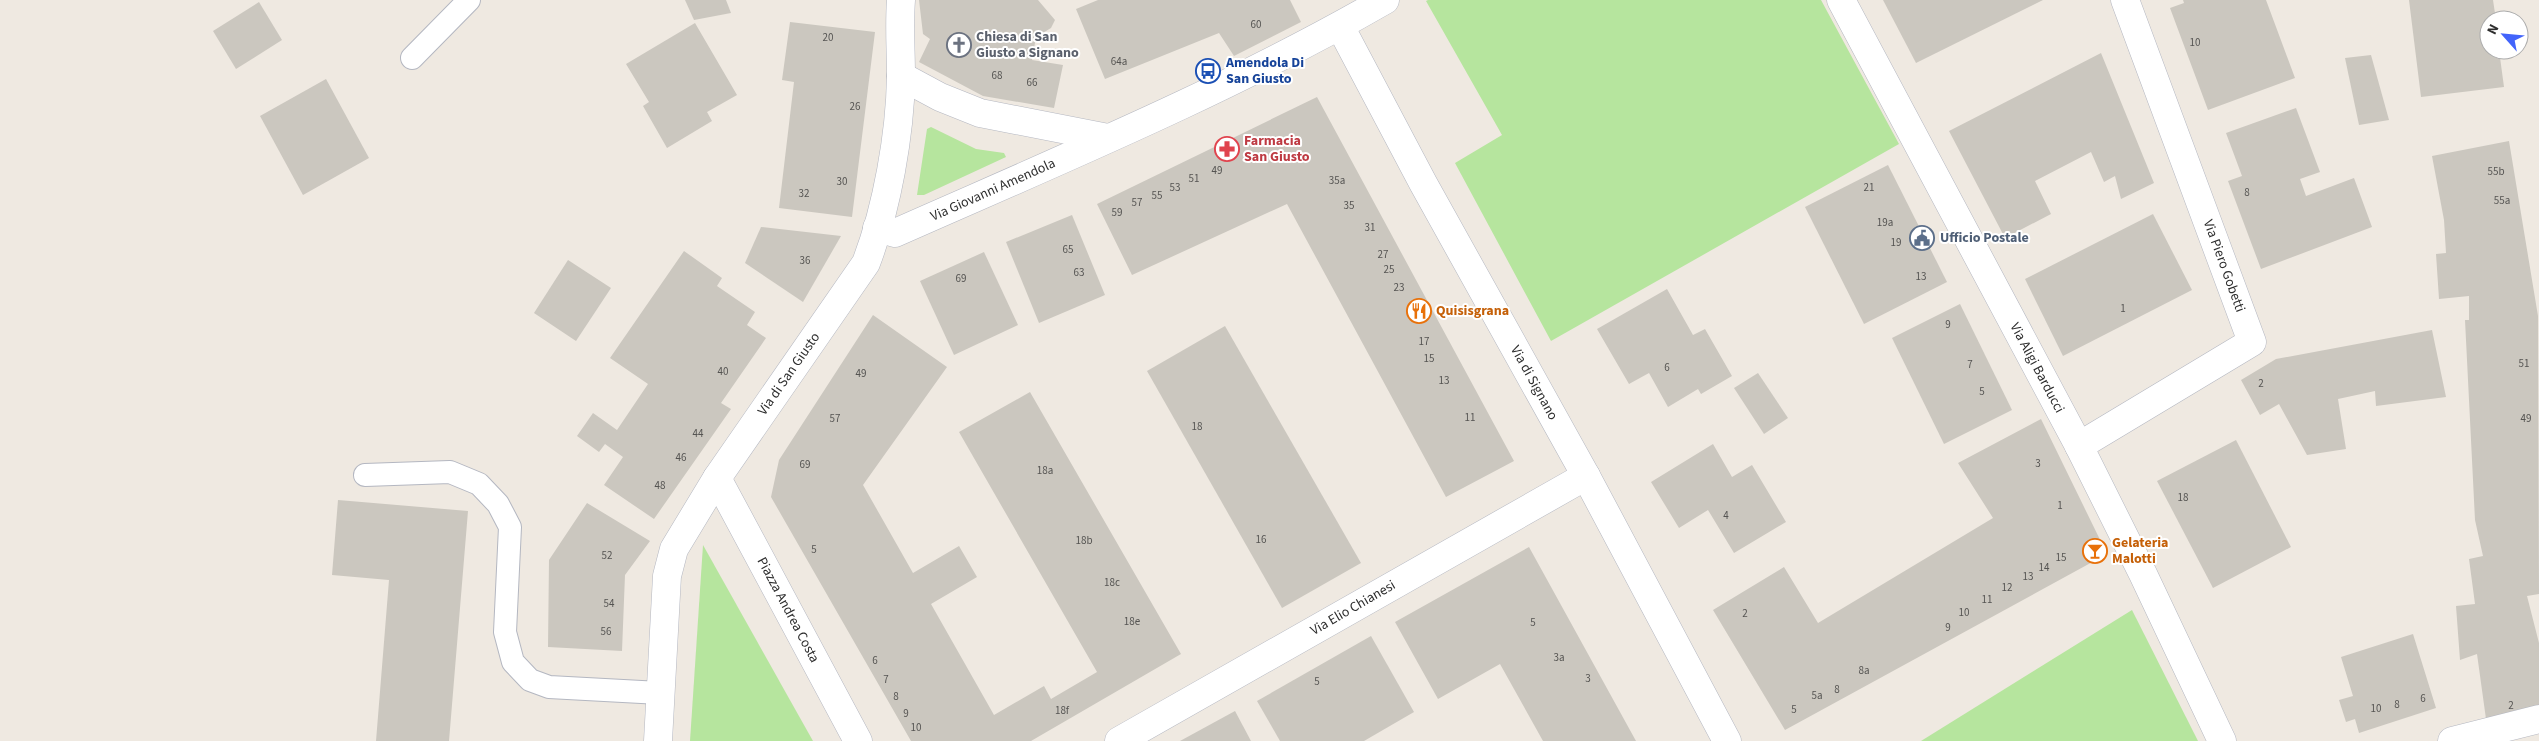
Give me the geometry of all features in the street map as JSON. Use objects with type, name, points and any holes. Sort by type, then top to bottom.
[{"type":"street","name":"Via di San Giusto","points":[[658,741],[667,576],[674,549],[717,478],[866,263],[878,228],[896,128],[901,76],[902,0]]},
{"type":"street","name":"Via Giovanni Amendola","points":[[878,228],[895,233],[1108,138],[1340,26],[1385,0]]},
{"type":"street","name":"Via Aligi Barducci","points":[[1841,0],[2079,446],[2143,574],[2222,741]]},
{"type":"street","name":"Via Piero Gobetti","points":[[2079,446],[2252,342],[2125,0]]},
{"type":"street","name":"Via di Signano","points":[[1340,26],[1423,183],[1586,476],[1727,741]]},
{"type":"street","points":[[901,76],[940,98],[980,113],[1108,138]]},
{"type":"street","name":"Via Elio Chianesi","points":[[1119,741],[1586,476]]},
{"type":"street","name":"Piazza Andrea Costa","points":[[717,478],[858,741]]},
{"type":"street","points":[[2452,741],[2539,719]]},
{"type":"lane","points":[[412,58],[469,0]]},
{"type":"lane","points":[[366,475],[450,472],[479,484],[498,504],[510,527],[505,632],[514,662],[530,680],[549,687],[660,693]]},
{"type":"green space","points":[[1821,0],[1899,144],[1551,341],[1455,163],[1502,135],[1426,1]]},
{"type":"green space","points":[[931,127],[976,149],[1004,153],[1006,157],[924,195],[917,195],[927,129]]},
{"type":"green space","points":[[703,545],[813,741],[690,741]]},
{"type":"green space","points":[[2132,610],[2198,741],[1921,741]]},
{"type":"building","points":[[685,0],[726,0],[731,13],[694,20]]},
{"type":"building","points":[[919,0],[1038,0],[1055,20],[1051,28],[1036,37],[1032,60],[1063,65],[1054,108],[983,96],[919,62],[930,39],[923,34]]},
{"type":"building","points":[[1098,0],[1290,0],[1301,22],[1234,56],[1219,33],[1105,79],[1076,9]]},
{"type":"building","points":[[1883,0],[2043,0],[1916,63]]},
{"type":"building","points":[[2183,0],[2266,0],[2295,78],[2208,110],[2170,8],[2184,3]]},
{"type":"building","points":[[2409,0],[2493,0],[2494,10],[2479,10],[2479,60],[2500,60],[2504,87],[2421,97]]},
{"type":"building","points":[[259,2],[282,40],[236,69],[213,31]]},
{"type":"building","points":[[790,22],[875,32],[852,217],[779,208],[794,82],[782,80]]},
{"type":"building","points":[[695,23],[737,95],[707,112],[712,121],[667,148],[643,106],[649,102],[626,64]]},
{"type":"building","points":[[2101,53],[2154,183],[2121,199],[2115,176],[2104,182],[2091,152],[2035,181],[2051,214],[2005,238],[1949,131]]},
{"type":"building","points":[[2371,55],[2389,120],[2359,125],[2345,58]]},
{"type":"building","points":[[326,79],[369,158],[303,195],[260,116]]},
{"type":"building","points":[[1317,97],[1514,461],[1446,497],[1287,204],[1132,275],[1097,204]]},
{"type":"building","points":[[2296,108],[2320,172],[2300,179],[2306,196],[2354,178],[2372,227],[2261,269],[2228,181],[2242,176],[2226,133]]},
{"type":"building","points":[[2509,141],[2538,316],[2539,594],[2527,596],[2539,643],[2539,709],[2486,719],[2477,654],[2460,660],[2456,606],[2475,604],[2469,559],[2483,556],[2475,520],[2465,320],[2469,320],[2469,296],[2439,299],[2436,254],[2446,253],[2444,220],[2432,156]]},
{"type":"building","points":[[1888,165],[1947,282],[1864,324],[1805,207]]},
{"type":"building","points":[[2153,214],[2192,290],[2063,356],[2025,279]]},
{"type":"building","points":[[1072,215],[1105,295],[1039,323],[1006,242]]},
{"type":"building","points":[[761,227],[841,236],[803,302],[745,263]]},
{"type":"building","points":[[684,251],[722,278],[717,286],[755,312],[747,325],[766,338],[721,403],[731,409],[654,519],[604,485],[623,457],[605,444],[599,452],[577,436],[593,413],[617,430],[648,384],[610,358]]},
{"type":"building","points":[[984,252],[1018,325],[954,355],[920,281]]},
{"type":"building","points":[[568,260],[611,288],[576,341],[534,313]]},
{"type":"building","points":[[1667,289],[1693,335],[1705,329],[1732,376],[1701,394],[1698,389],[1668,407],[1649,373],[1629,384],[1597,329]]},
{"type":"building","points":[[1960,304],[2012,410],[1944,444],[1892,338]]},
{"type":"building","points":[[873,315],[947,367],[863,485],[913,573],[959,546],[977,577],[931,604],[994,715],[1044,686],[1051,699],[1097,672],[959,432],[1030,392],[1181,654],[1031,741],[911,741],[771,497],[779,460]]},
{"type":"building","points":[[1225,326],[1361,563],[1282,608],[1147,371]]},
{"type":"building","points":[[2432,330],[2446,397],[2376,406],[2375,391],[2338,399],[2346,449],[2307,455],[2279,404],[2260,415],[2241,380],[2276,359]]},
{"type":"building","points":[[1758,373],[1788,418],[1764,434],[1734,388]]},
{"type":"building","points":[[2041,419],[2107,554],[1785,730],[1713,610],[1784,567],[1818,623],[1993,518],[1958,463]]},
{"type":"building","points":[[2236,440],[2291,547],[2213,588],[2157,481]]},
{"type":"building","points":[[1713,444],[1732,477],[1752,465],[1786,522],[1734,553],[1708,510],[1679,528],[1651,482]]},
{"type":"building","points":[[338,500],[468,511],[449,741],[376,741],[389,580],[332,575]]},
{"type":"building","points":[[587,503],[650,541],[625,575],[622,651],[548,647],[549,560]]},
{"type":"building","points":[[1529,547],[1636,741],[1543,741],[1500,664],[1438,699],[1395,622]]},
{"type":"building","points":[[2413,634],[2436,708],[2359,733],[2355,719],[2346,722],[2339,700],[2353,696],[2341,657]]},
{"type":"building","points":[[1371,636],[1414,712],[1364,741],[1280,741],[1257,701]]},
{"type":"building","points":[[1235,711],[1251,741],[1180,741]]},
{"type":"place","name":"Chiesa di San Giusto a Signano","points":[[959,45]]},
{"type":"place","name":"Amendola Di San Giusto","points":[[1208,71]]},
{"type":"place","name":"Farmacia San Giusto","points":[[1227,149]]},
{"type":"place","name":"Ufficio Postale","points":[[1922,238]]},
{"type":"place","name":"Quisisgrana","points":[[1419,311]]},
{"type":"place","name":"Gelateria Malotti","points":[[2095,551]]}]
